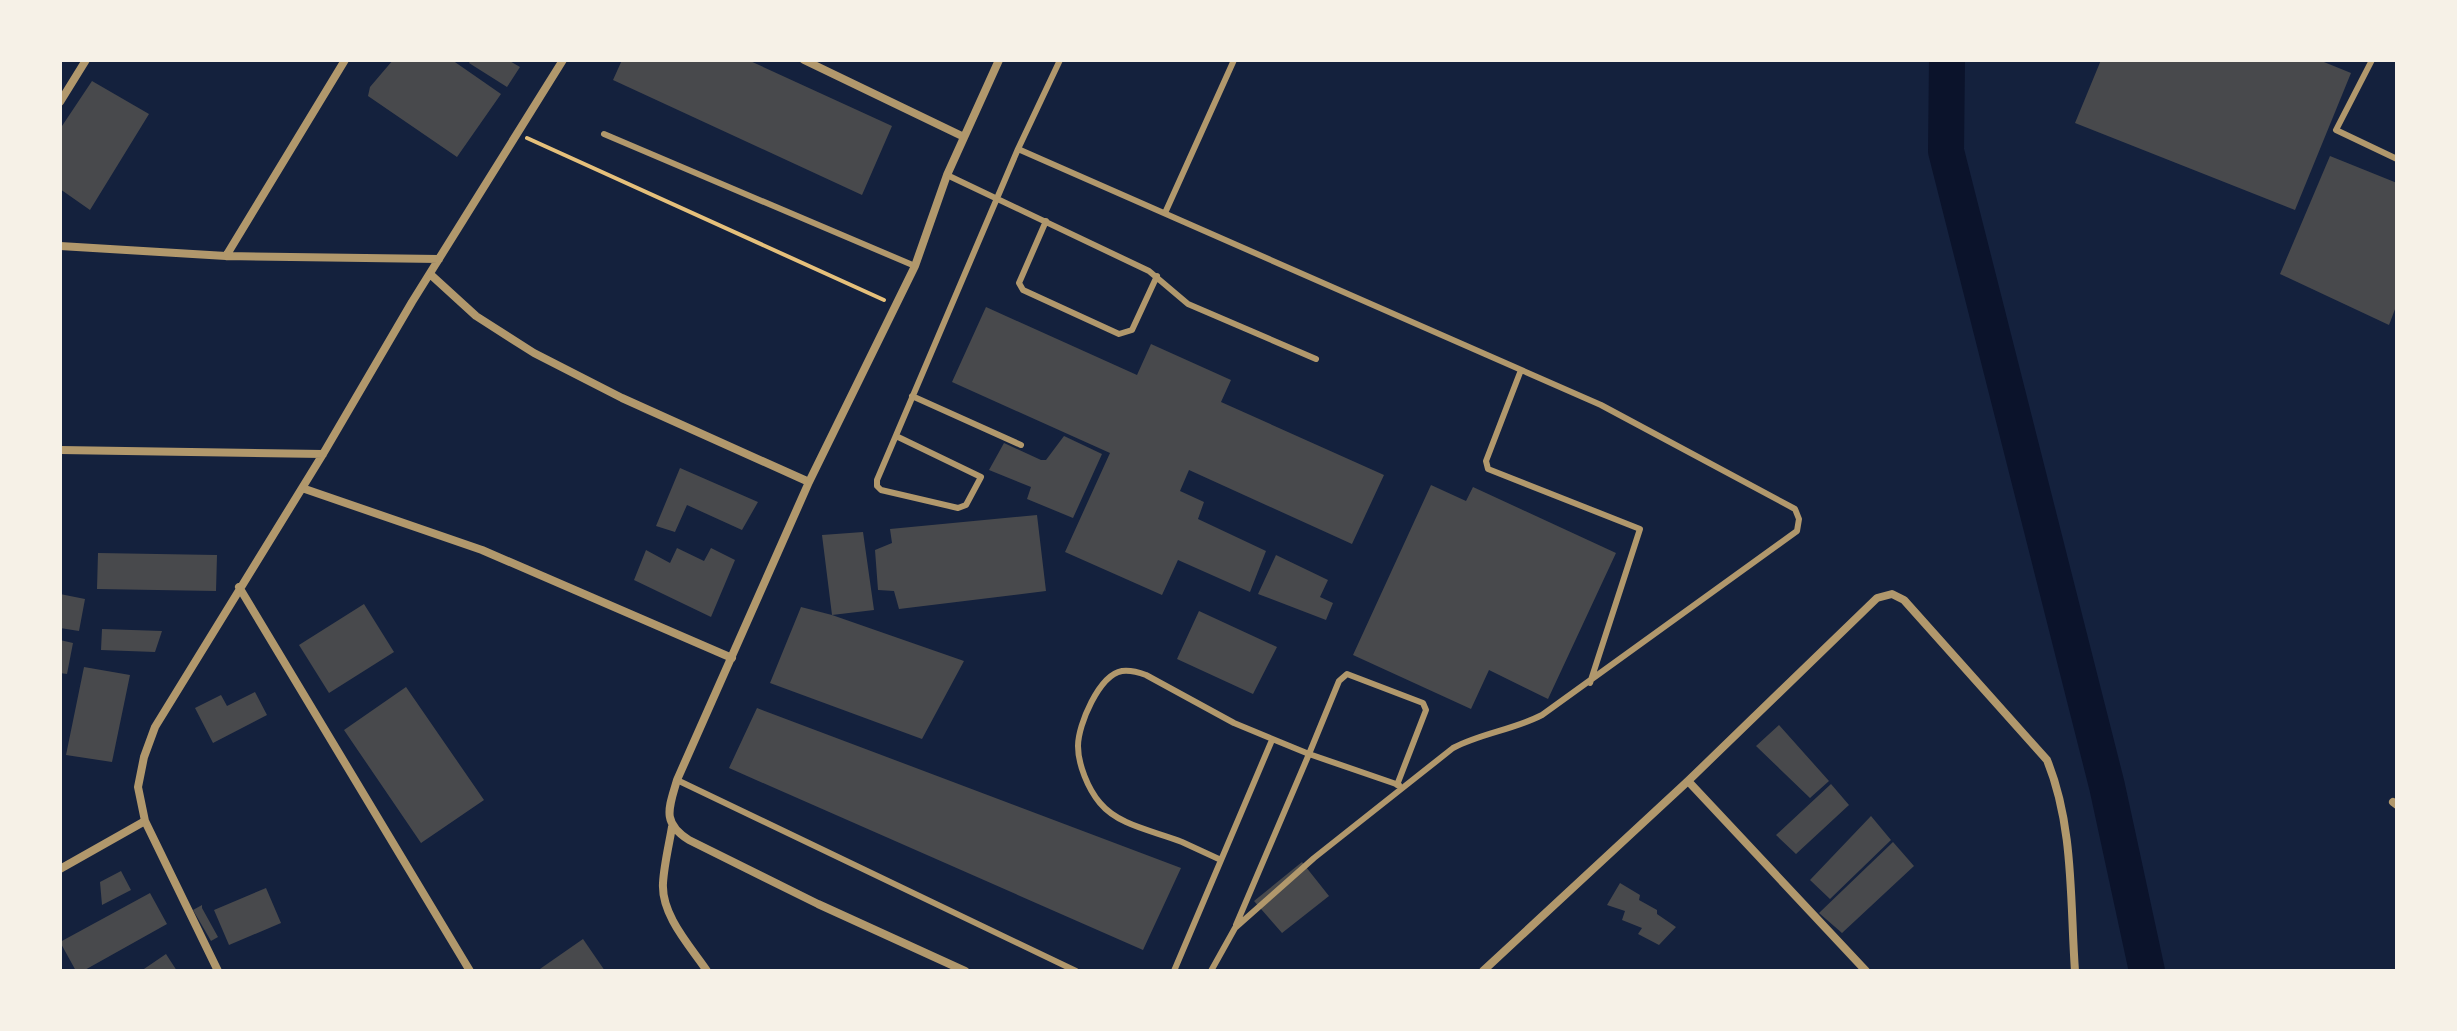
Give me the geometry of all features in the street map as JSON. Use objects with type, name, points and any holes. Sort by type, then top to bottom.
[{"type":"street","points":[[60,102],[86,60]]},
{"type":"street","points":[[226,256],[345,60]]},
{"type":"street","points":[[218,971],[145,821],[138,787],[144,757],[155,727],[563,60]]},
{"type":"street","points":[[804,60],[964,137]]},
{"type":"street","points":[[707,971],[671,917],[662,885],[672,827],[669,808],[677,780],[809,482],[915,266],[947,175],[999,60]]},
{"type":"street","points":[[60,246],[226,256],[439,259]]},
{"type":"street","points":[[430,274],[476,316],[534,353],[622,398],[809,482]]},
{"type":"street","points":[[60,450],[323,454]]},
{"type":"street","points":[[302,488],[482,550],[732,658]]},
{"type":"street","points":[[239,587],[470,971]]},
{"type":"street","points":[[1483,971],[1688,781],[1877,598],[1892,594],[1904,600],[2047,760],[2059,789],[2066,825],[2075,971]]},
{"type":"street","points":[[1688,781],[1866,971]]},
{"type":"street","points":[[60,869],[145,821]]},
{"type":"street","points":[[672,827],[689,840],[775,883],[965,971]]},
{"type":"lane","points":[[896,436],[981,477],[966,505],[958,508],[881,490],[877,480],[1018,149],[1060,60]]},
{"type":"lane","points":[[1165,213],[1234,60]]},
{"type":"lane","points":[[2372,60],[2336,130],[2397,159]]},
{"type":"lane","points":[[604,134],[915,266]]},
{"type":"lane","points":[[1018,149],[1601,405],[1795,509],[1799,519],[1797,531],[1590,683],[1528,722],[1465,741],[1453,748],[1314,858],[1235,928]]},
{"type":"lane","points":[[947,175],[1157,276],[1188,304],[1316,359]]},
{"type":"lane","points":[[1046,221],[1019,283],[1023,290],[1119,334],[1126,334],[1132,330],[1157,276]]},
{"type":"lane","points":[[1521,370],[1486,461],[1488,469],[1640,529],[1590,683]]},
{"type":"lane","points":[[912,396],[1021,445]]},
{"type":"lane","points":[[1221,860],[1119,818],[1099,802],[1091,790],[1078,747],[1081,725],[1096,694],[1119,671],[1146,675],[1272,740],[1406,788]]},
{"type":"lane","points":[[1211,971],[1235,928],[1339,681],[1347,674],[1426,706],[1397,785]]},
{"type":"lane","points":[[1174,971],[1272,740]]},
{"type":"lane","points":[[677,780],[1076,971]]},
{"type":"path","points":[[519,134],[897,306]]},
{"type":"building","points":[[393,60],[452,60],[501,94],[457,157],[368,96],[370,87]]},
{"type":"building","points":[[471,60],[508,60],[520,67],[507,87],[469,63]]},
{"type":"building","points":[[622,60],[748,60],[892,126],[862,195],[613,80]]},
{"type":"building","points":[[2101,60],[2319,60],[2351,73],[2295,210],[2075,123]]},
{"type":"building","points":[[92,81],[149,114],[90,210],[60,189],[60,129]]},
{"type":"building","points":[[2330,156],[2397,183],[2397,304],[2389,325],[2280,274]]},
{"type":"building","points":[[986,307],[1137,375],[1151,344],[1231,380],[1221,402],[1384,475],[1352,544],[1189,470],[1180,491],[1204,502],[1198,519],[1266,551],[1250,592],[1178,560],[1162,595],[1065,552],[1110,453],[952,382]]},
{"type":"building","points":[[1064,436],[1102,454],[1073,518],[1027,499],[1031,487],[989,470],[1004,443],[1046,460]]},
{"type":"building","points":[[680,468],[758,502],[742,530],[687,505],[675,532],[656,526]]},
{"type":"building","points":[[1431,485],[1466,501],[1473,487],[1616,553],[1548,699],[1489,670],[1471,709],[1353,655]]},
{"type":"building","points":[[1037,515],[1046,591],[899,609],[894,591],[878,590],[875,550],[892,543],[890,529]]},
{"type":"building","points":[[863,532],[874,610],[832,615],[822,535]]},
{"type":"building","points":[[677,548],[704,561],[711,548],[735,560],[711,617],[634,580],[646,550],[670,563]]},
{"type":"building","points":[[98,553],[217,555],[216,591],[97,589]]},
{"type":"building","points":[[1276,555],[1328,580],[1320,597],[1333,603],[1326,620],[1258,594]]},
{"type":"building","points":[[60,594],[85,599],[79,631],[60,628]]},
{"type":"building","points":[[364,604],[394,652],[329,693],[299,645]]},
{"type":"building","points":[[801,607],[964,661],[922,739],[770,683]]},
{"type":"building","points":[[1199,611],[1277,647],[1253,694],[1177,659]]},
{"type":"building","points":[[102,629],[162,631],[155,652],[101,650]]},
{"type":"building","points":[[60,640],[73,643],[67,674],[60,673]]},
{"type":"building","points":[[84,667],[130,675],[112,762],[66,755]]},
{"type":"building","points":[[406,687],[484,800],[421,843],[344,730]]},
{"type":"building","points":[[255,692],[267,715],[213,743],[195,708],[221,695],[227,706]]},
{"type":"building","points":[[757,708],[1181,868],[1143,950],[729,768]]},
{"type":"building","points":[[1779,725],[1829,781],[1810,798],[1756,746]]},
{"type":"building","points":[[1831,784],[1849,805],[1796,854],[1776,835]]},
{"type":"building","points":[[1871,816],[1891,840],[1830,899],[1810,880]]},
{"type":"building","points":[[1893,842],[1914,866],[1842,933],[1819,913]]},
{"type":"building","points":[[1302,862],[1329,896],[1282,933],[1254,901]]},
{"type":"building","points":[[121,871],[131,890],[102,905],[100,882]]},
{"type":"building","points":[[1620,883],[1640,895],[1639,900],[1657,910],[1657,914],[1676,927],[1659,945],[1638,934],[1642,928],[1622,920],[1625,911],[1607,905]]},
{"type":"building","points":[[266,888],[281,923],[229,945],[214,910]]},
{"type":"building","points":[[150,893],[167,924],[83,971],[76,971],[60,942]]},
{"type":"building","points":[[202,905],[218,937],[211,941],[193,910]]},
{"type":"building","points":[[583,939],[605,971],[537,971]]},
{"type":"building","points":[[166,954],[177,971],[141,971]]},
{"type":"waterway","points":[[1947,60],[1946,151],[2107,786],[2147,971]]}]
